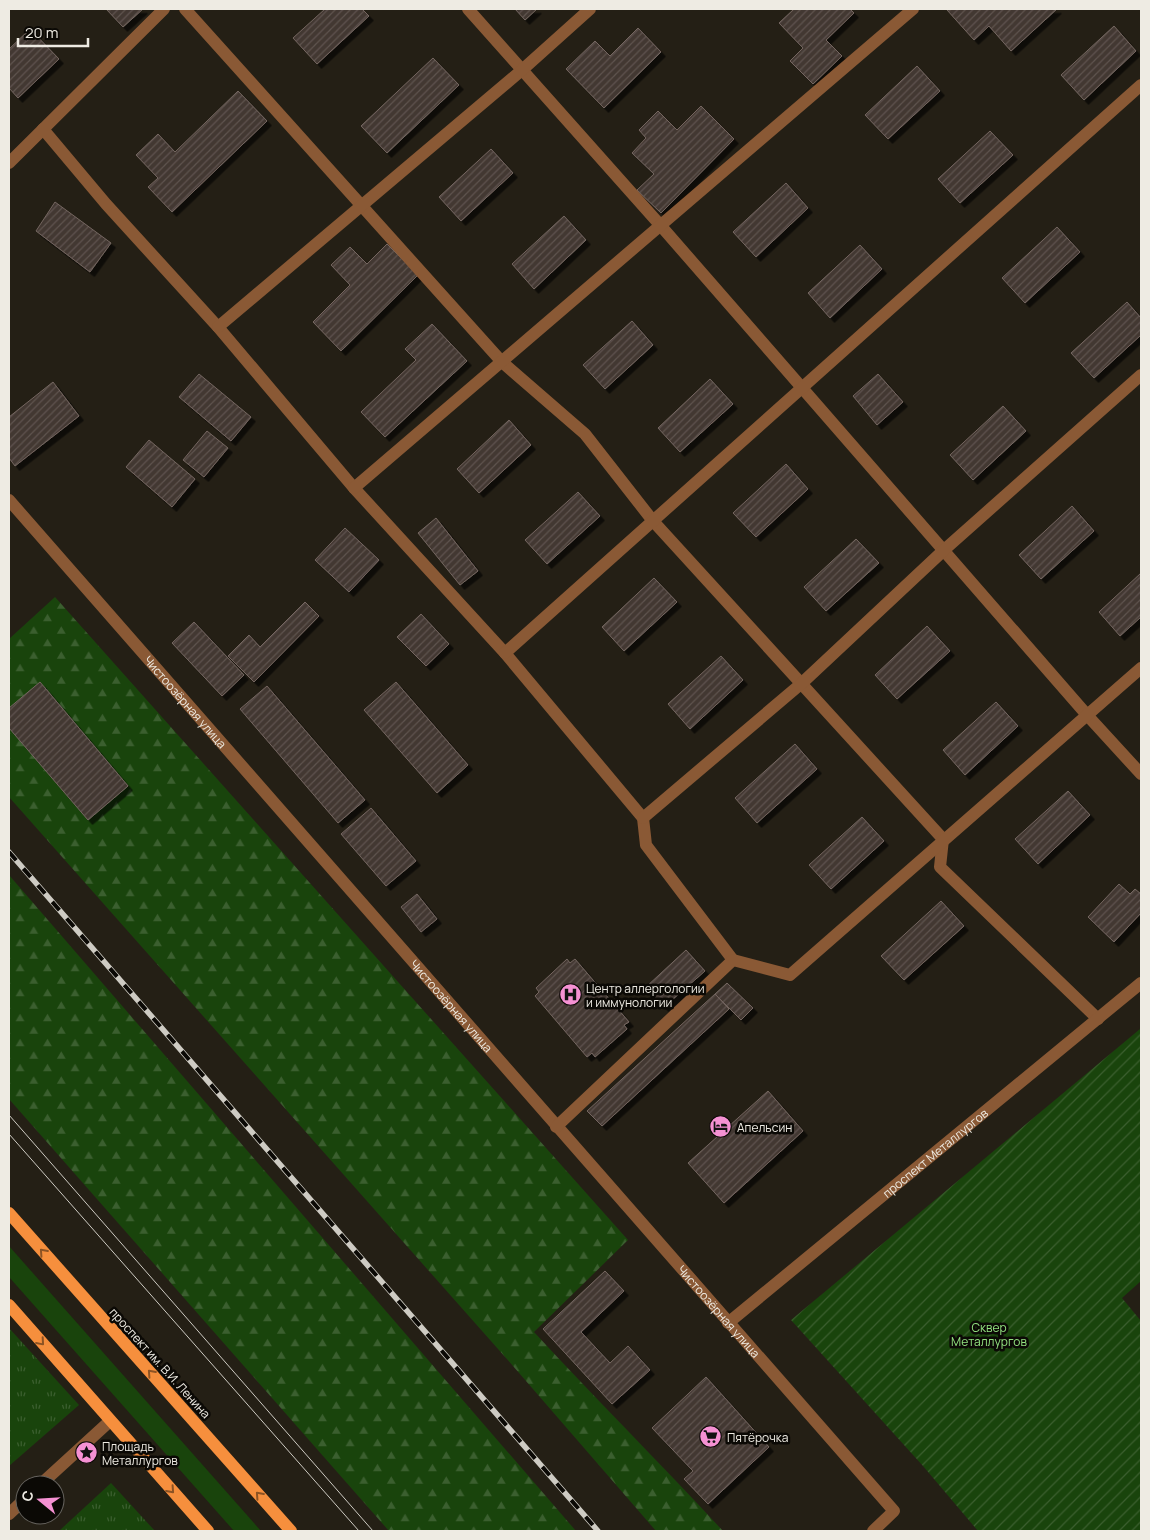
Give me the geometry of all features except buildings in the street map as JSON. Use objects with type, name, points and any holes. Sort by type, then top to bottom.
[{"type":"main road","name":"проспект им. В.И. Ленина","points":[[9,1213],[291,1531]]},
{"type":"main road","points":[[9,1305],[208,1531]]},
{"type":"street","points":[[9,163],[164,9]]},
{"type":"street","points":[[185,9],[502,362],[586,434],[653,521],[943,839],[940,867],[1098,1019]]},
{"type":"street","points":[[468,9],[661,226],[1087,715],[1141,774]]},
{"type":"street","points":[[218,327],[522,70],[590,9]]},
{"type":"street","points":[[354,488],[913,9]]},
{"type":"street","points":[[504,652],[1141,85]]},
{"type":"street","points":[[43,129],[106,204],[218,327],[354,488],[504,652],[643,818],[646,845],[733,960],[790,975],[943,839],[1141,668]]},
{"type":"street","points":[[643,818],[802,683],[944,550],[1141,375]]},
{"type":"street","name":"Чистоозёрная улица","points":[[9,500],[894,1512],[873,1531]]},
{"type":"street","points":[[556,1127],[733,960]]},
{"type":"street","name":"проспект Металлургов","points":[[728,1323],[1141,983]]},
{"type":"street","points":[[51,1475],[110,1421]]},
{"type":"green space","points":[[55,597],[628,1240],[534,1332],[723,1531],[656,1531],[506,1358],[9,797],[9,639]]},
{"type":"green space","points":[[9,875],[576,1531],[389,1531],[9,1099]]},
{"type":"green space","name":"Сквер Металлургов","points":[[1140,1029],[1141,1281],[1122,1298],[1141,1321],[1141,1531],[978,1531],[923,1466],[791,1320]]},
{"type":"green space","points":[[9,1246],[261,1531],[234,1531],[9,1277]]},
{"type":"green space","points":[[9,1328],[79,1405],[9,1466]]},
{"type":"green space","points":[[111,1483],[155,1531],[59,1531]]},
{"type":"tram line","points":[[9,1115],[373,1531]]},
{"type":"tram line","points":[[9,1134],[359,1531]]},
{"type":"railway","points":[[9,852],[598,1531]]},
{"type":"place","name":"Центр аллергологии и иммунологии","points":[[570,995]]},
{"type":"place","name":"Апельсин","points":[[721,1127]]},
{"type":"place","name":"Пятёрочка","points":[[711,1437]]},
{"type":"place","name":"Площадь Металлургов","points":[[86,1453]]}]
